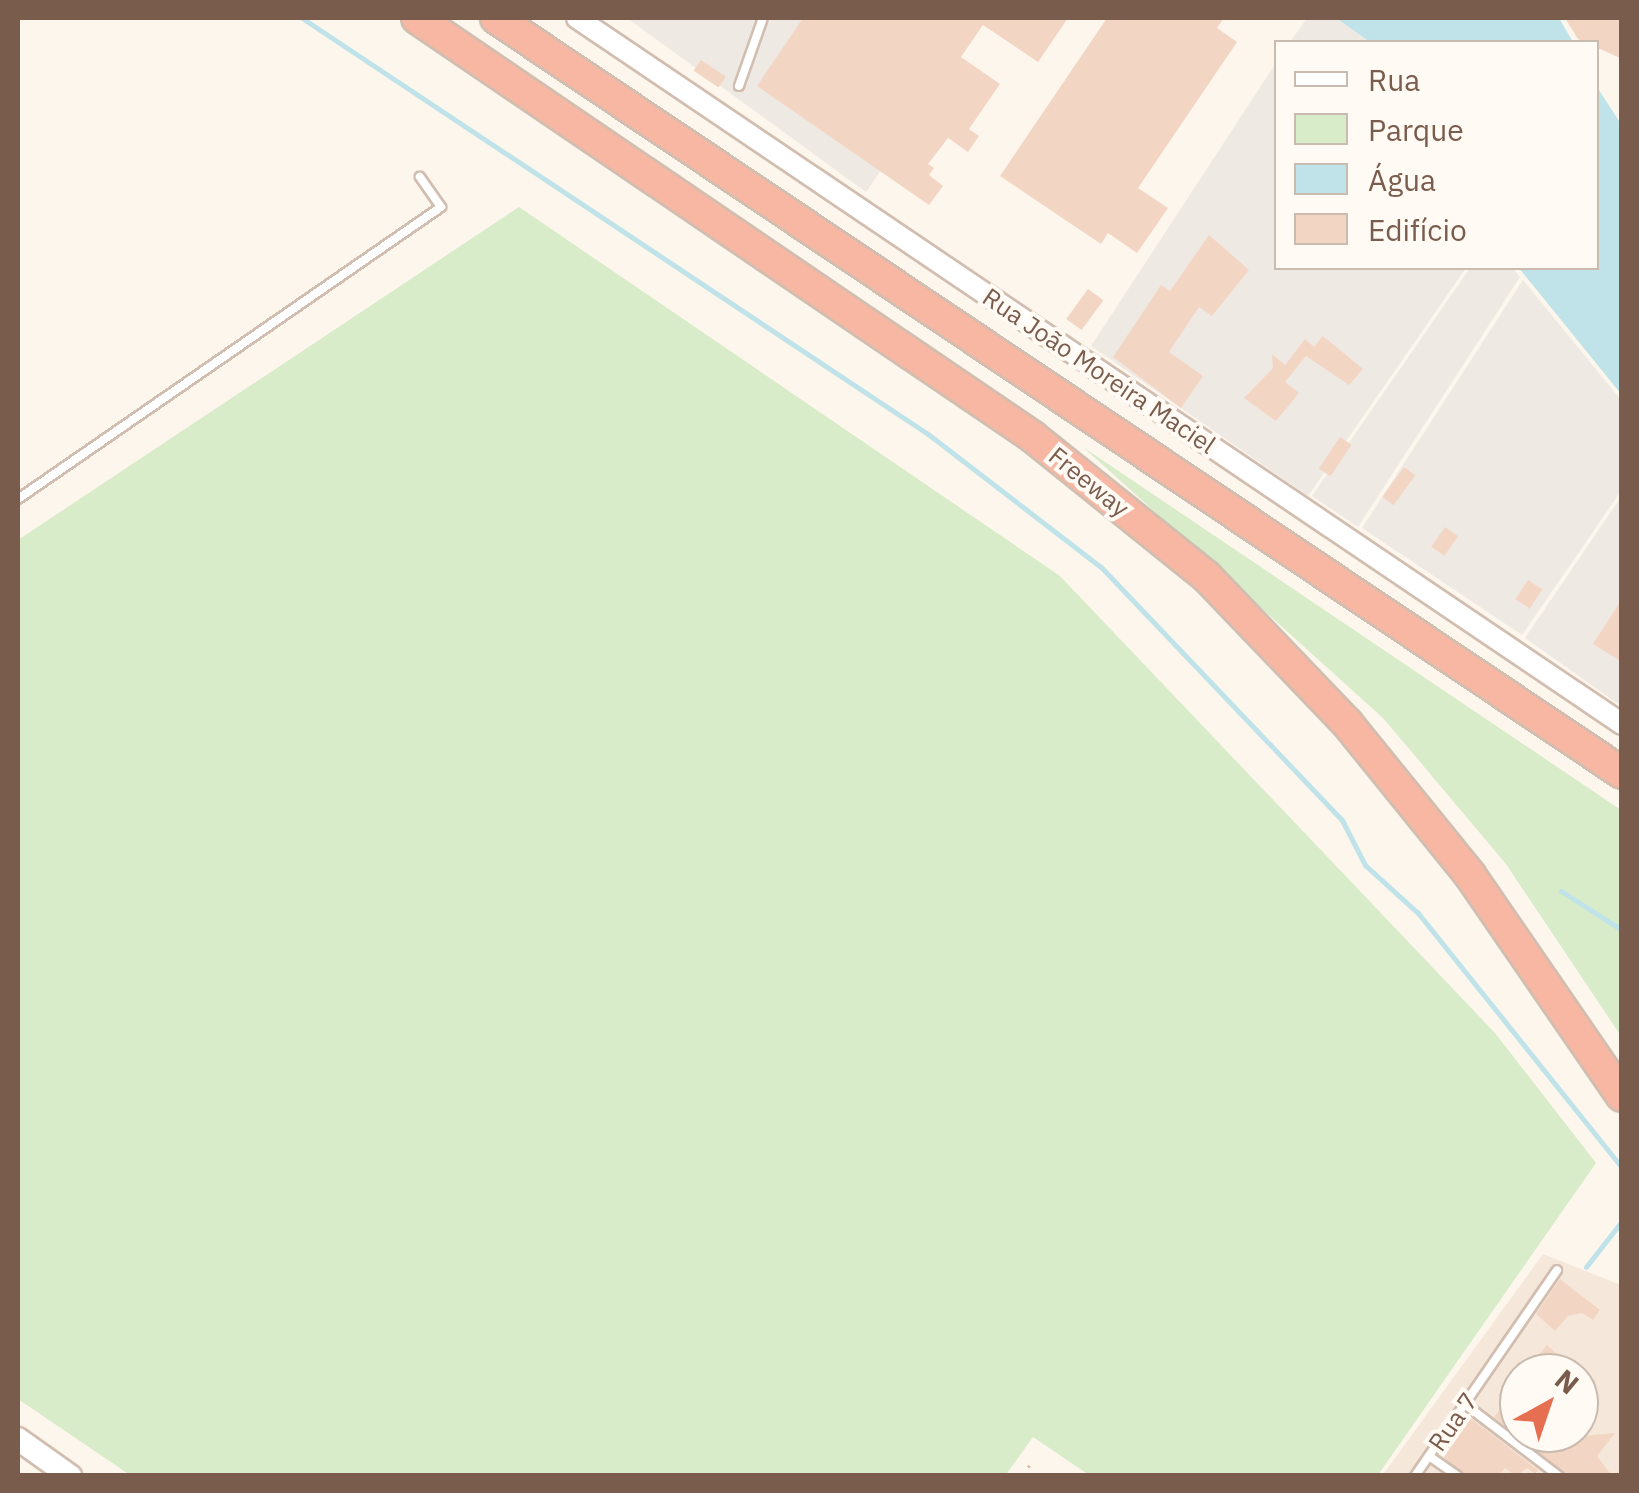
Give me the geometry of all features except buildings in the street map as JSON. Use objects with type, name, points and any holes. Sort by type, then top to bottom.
[{"type":"highway","name":"Freeway","points":[[417,18],[1033,437],[1206,576],[1347,723],[1458,860],[1622,1096]]},
{"type":"highway","name":"Freeway","points":[[496,18],[1622,773]]},
{"type":"main road","points":[[18,1439],[70,1476]]},
{"type":"street","name":"Rua João Moreira Maciel","points":[[577,18],[1622,724]]},
{"type":"lane","points":[[739,86],[763,18]]},
{"type":"lane","points":[[18,499],[441,207],[420,177]]},
{"type":"lane","name":"Rua 7","points":[[1415,1476],[1557,1270]]},
{"type":"lane","points":[[1466,1405],[1559,1476]]},
{"type":"lane","points":[[1429,1456],[1458,1476]]},
{"type":"path","points":[[1022,1476],[1032,1460]]},
{"type":"shaded area","points":[[627,18],[986,18],[866,192]]},
{"type":"shaded area","points":[[1307,18],[1336,18],[1367,40],[1291,40]]},
{"type":"shaded area","points":[[1274,66],[1274,270],[1465,270],[1308,496],[1091,346]]},
{"type":"shaded area","points":[[1469,270],[1515,270],[1520,277],[1358,527],[1312,496]]},
{"type":"shaded area","points":[[1523,280],[1621,400],[1621,491],[1522,635],[1362,528]]},
{"type":"shaded area","points":[[1621,497],[1621,706],[1525,638]]},
{"type":"shaded area","points":[[1543,1254],[1621,1285],[1621,1475],[1382,1476]]},
{"type":"green space","points":[[519,207],[1060,576],[1495,1033],[1596,1163],[1378,1475],[1089,1475],[1033,1437],[1005,1476],[130,1475],[18,1399],[18,540]]},
{"type":"green space","points":[[1083,447],[1621,810],[1621,1036],[1506,864],[1383,718]]},
{"type":"water","points":[[1336,18],[1559,18],[1572,40],[1367,40]]},
{"type":"water","points":[[1599,90],[1621,124],[1621,394],[1521,270],[1599,270]]},
{"type":"waterway","points":[[302,18],[928,434],[1101,567],[1342,820],[1365,865],[1418,913],[1622,1168]]},
{"type":"waterway","points":[[1561,891],[1622,930]]},
{"type":"waterway","points":[[1586,1267],[1622,1221]]},
{"type":"waterway","points":[[1622,1365],[1622,1472]]}]
